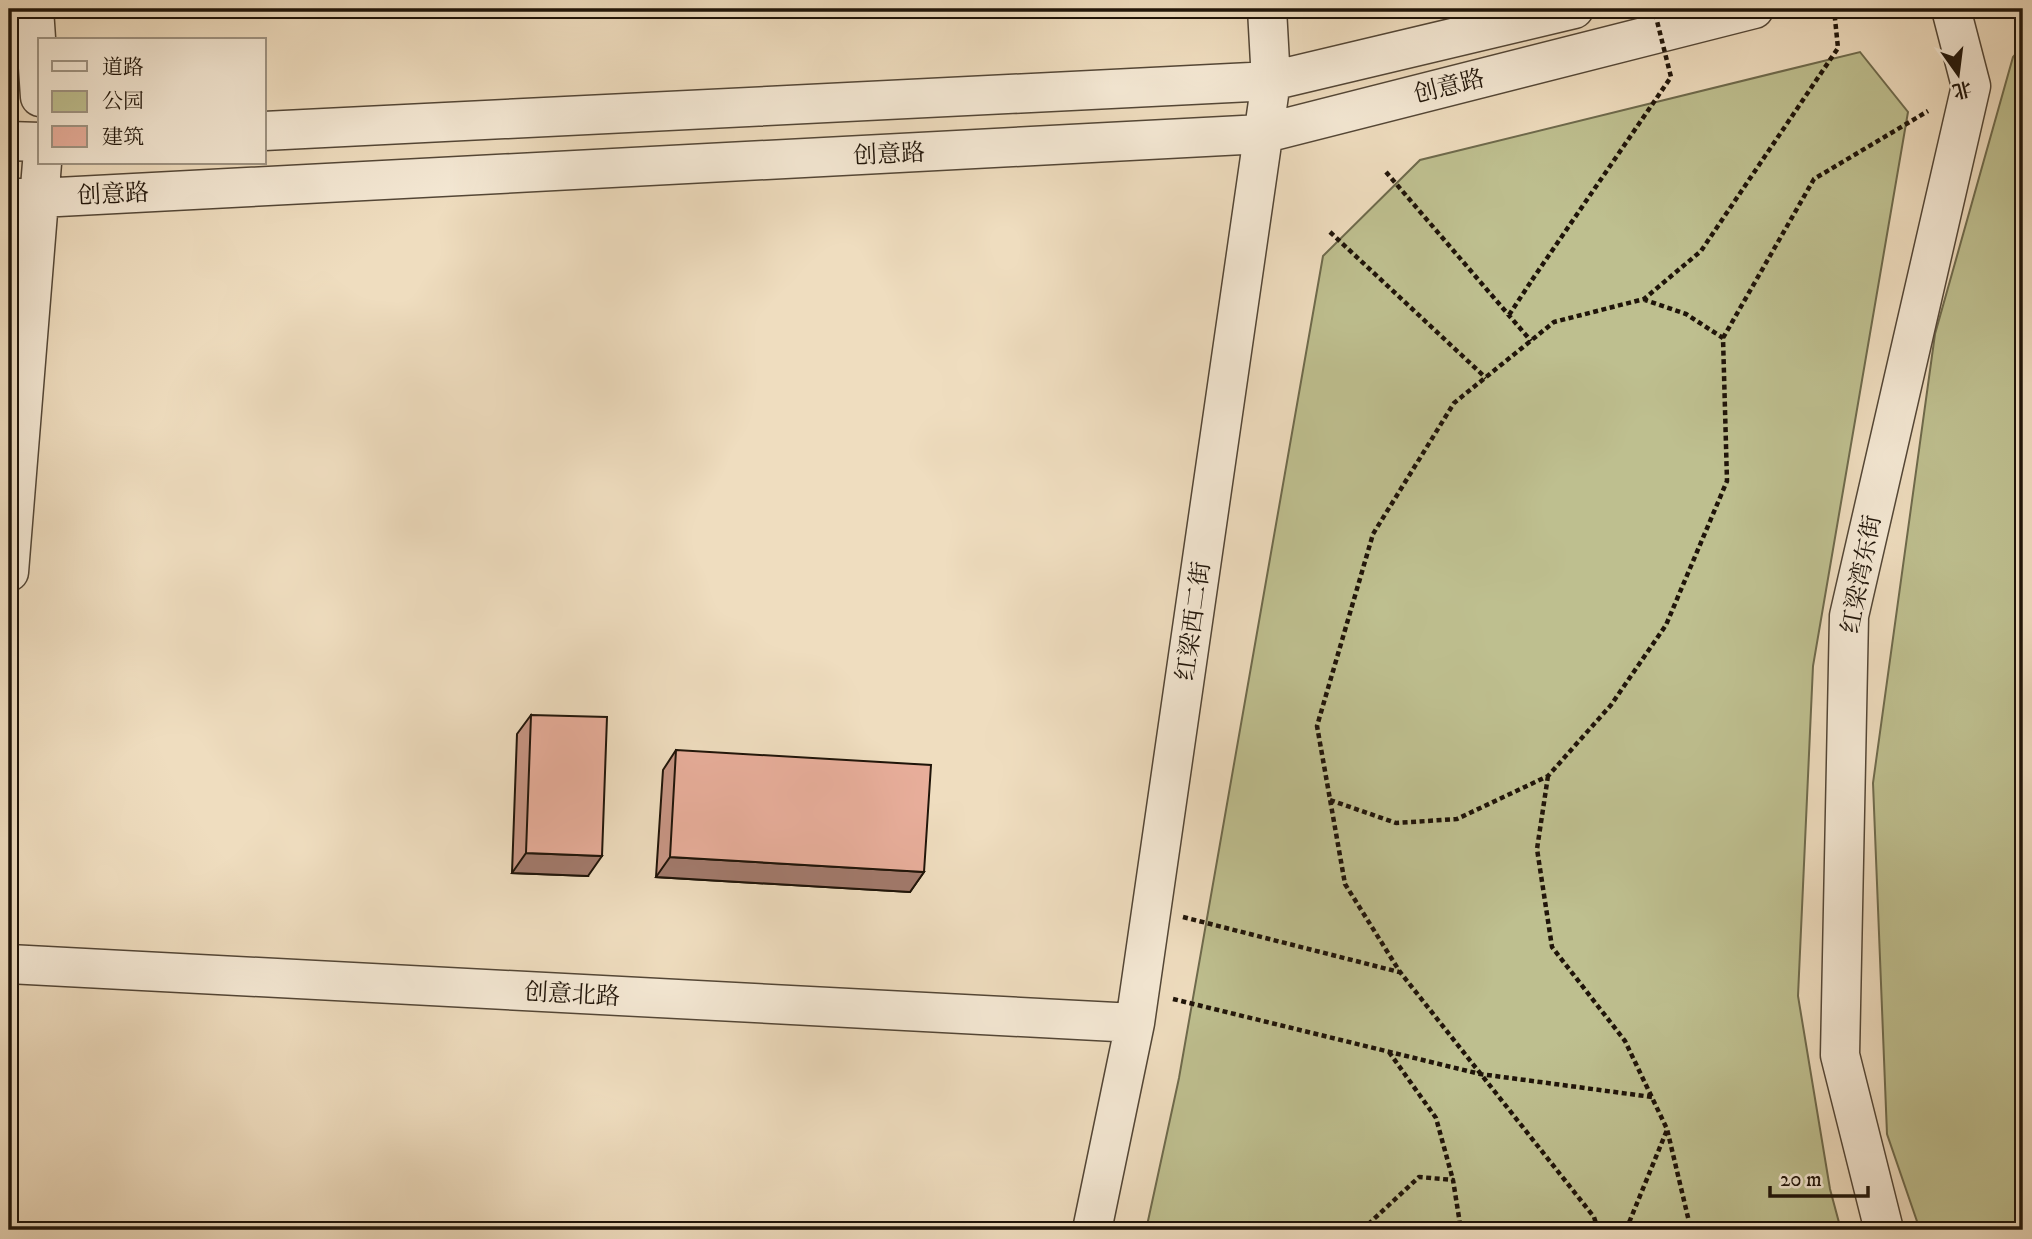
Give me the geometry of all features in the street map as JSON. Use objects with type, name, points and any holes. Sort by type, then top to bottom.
[{"type":"street","points":[[34,9],[38,68]]},
{"type":"street","name":"红梁西二街","points":[[1092,1230],[1137,1007],[1271,81],[1267,9]]},
{"type":"street","name":"创意路","points":[[266,131],[1271,81],[1574,9]]},
{"type":"street","name":"创意路","points":[[30,186],[1262,134],[1754,9]]},
{"type":"street","name":"红梁湾东街","points":[[1884,1230],[1840,1055],[1849,616],[1971,86],[1951,9]]},
{"type":"street","points":[[9,141],[38,142]]},
{"type":"street","points":[[9,572],[30,186]]},
{"type":"street","name":"创意北路","points":[[9,964],[1137,1007]]},
{"type":"path","points":[[1509,315],[1671,77],[1654,9]]},
{"type":"path","points":[[1598,1230],[1594,1217],[1400,972],[1345,884],[1317,726],[1373,534],[1454,403],[1554,322],[1644,299],[1701,251],[1839,48],[1834,9]]},
{"type":"path","points":[[1330,800],[1396,823],[1457,819],[1548,776],[1611,705],[1666,625],[1727,481],[1723,338],[1814,179],[1971,86]]},
{"type":"path","points":[[1387,172],[1531,341]]},
{"type":"path","points":[[1330,232],[1486,378]]},
{"type":"path","points":[[1644,299],[1686,314],[1723,338]]},
{"type":"path","points":[[1548,776],[1537,849],[1552,947],[1625,1041],[1667,1129],[1691,1230]]},
{"type":"path","points":[[1152,909],[1400,972]]},
{"type":"path","points":[[1137,1007],[1388,1052],[1480,1074],[1652,1097]]},
{"type":"path","points":[[1388,1052],[1436,1118],[1454,1180],[1461,1230]]},
{"type":"path","points":[[1626,1230],[1667,1129]]},
{"type":"path","points":[[1362,1230],[1419,1177],[1454,1180]]},
{"type":"green space","points":[[2023,46],[2023,1230],[1920,1230],[1887,1134],[1873,783],[1935,334],[2013,57]]},
{"type":"green space","points":[[1860,52],[1908,112],[1813,666],[1798,996],[1830,1189],[1841,1230],[1146,1230],[1179,1078],[1323,256],[1420,160]]},
{"type":"building","points":[[531,715],[607,717],[602,856],[526,853]]},
{"type":"building","points":[[676,750],[931,765],[924,872],[670,857]]}]
